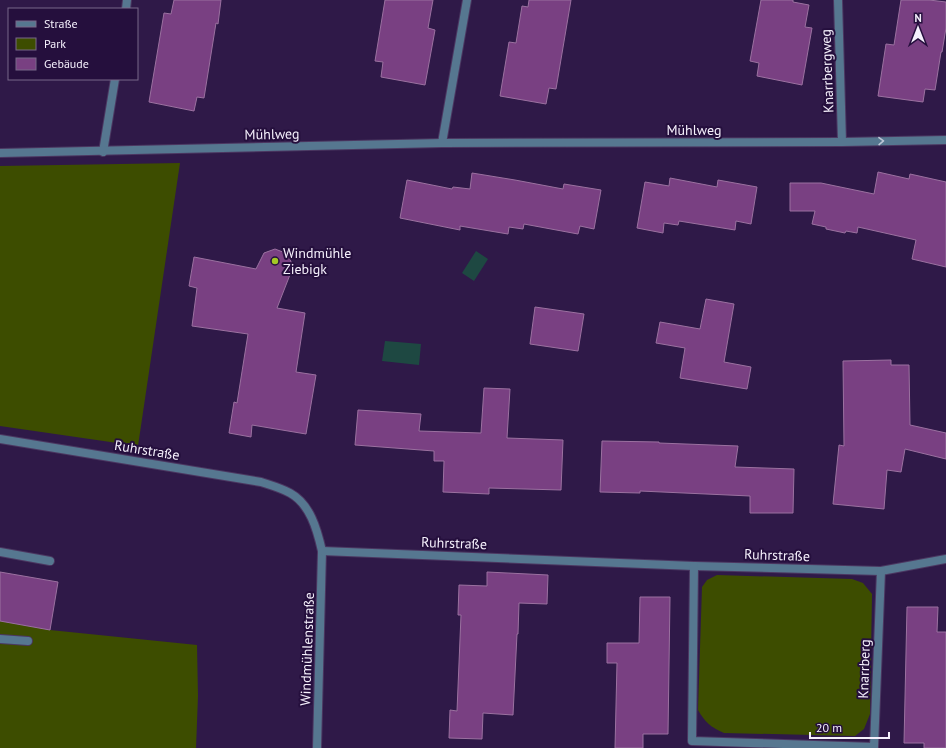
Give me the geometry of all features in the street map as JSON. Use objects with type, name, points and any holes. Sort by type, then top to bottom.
[{"type":"street","points":[[442,143],[467,0]]},
{"type":"street","name":"Knarrbergweg","points":[[838,0],[842,142]]},
{"type":"street","points":[[103,152],[114,80]]},
{"type":"street","name":"Mühlweg","points":[[0,153],[103,152],[442,143],[842,142],[946,140]]},
{"type":"street","name":"Ruhrstraße","points":[[0,439],[261,482],[290,493],[304,504],[317,529],[322,550],[694,566],[881,571],[946,559]]},
{"type":"street","name":"Windmühlenstraße","points":[[317,748],[322,550]]},
{"type":"street","points":[[0,552],[50,561]]},
{"type":"street","name":"Knarrberg","points":[[694,566],[692,741],[781,746],[874,747],[881,571]]},
{"type":"street","points":[[0,639],[28,641]]},
{"type":"green space","points":[[180,163],[138,446],[0,426],[0,166]]},
{"type":"green space","points":[[717,575],[852,579],[863,583],[872,594],[870,714],[864,729],[855,736],[724,733],[715,729],[703,718],[698,710],[702,587],[707,580]]},
{"type":"green space","points":[[0,621],[50,630],[197,645],[198,696],[196,748],[0,748]]},
{"type":"shaded area","points":[[476,251],[488,259],[474,281],[462,273]]},
{"type":"shaded area","points":[[385,341],[421,344],[419,365],[382,361]]},
{"type":"building","points":[[174,0],[221,0],[204,98],[197,97],[194,111],[149,102],[164,13],[171,14]]},
{"type":"building","points":[[385,0],[433,0],[428,28],[435,30],[425,85],[381,77],[383,62],[375,61]]},
{"type":"building","points":[[529,0],[571,0],[556,89],[549,88],[546,104],[500,96],[509,42],[516,43],[522,6],[528,7]]},
{"type":"building","points":[[761,0],[793,0],[793,2],[809,5],[805,27],[812,28],[802,85],[757,76],[759,63],[750,61]]},
{"type":"building","points":[[901,0],[929,0],[946,2],[946,28],[935,90],[925,89],[923,102],[878,96],[886,44],[894,45]]},
{"type":"building","points":[[878,172],[909,179],[910,174],[946,182],[946,267],[912,259],[916,240],[858,227],[857,233],[846,231],[845,233],[826,229],[826,227],[812,224],[815,211],[790,211],[790,183],[821,183],[874,194]]},
{"type":"building","points":[[472,173],[563,189],[564,184],[601,190],[594,229],[580,226],[578,234],[524,224],[523,229],[509,227],[508,234],[460,226],[460,230],[400,218],[407,180],[452,189],[453,187],[470,189]]},
{"type":"building","points":[[670,178],[717,187],[718,180],[757,187],[751,224],[736,221],[735,230],[679,221],[678,225],[664,223],[663,233],[637,228],[645,182],[669,186]]},
{"type":"building","points":[[275,249],[288,254],[293,267],[277,308],[305,313],[296,372],[316,375],[306,434],[252,425],[251,437],[229,433],[234,402],[237,403],[248,334],[192,326],[197,288],[189,286],[194,257],[256,269],[264,253]]},
{"type":"building","points":[[706,299],[734,304],[724,362],[751,367],[747,389],[680,378],[685,348],[656,343],[660,322],[700,329]]},
{"type":"building","points":[[535,307],[584,314],[578,351],[530,344]]},
{"type":"building","points":[[891,360],[891,365],[909,365],[910,425],[946,433],[946,459],[905,449],[901,472],[887,470],[884,509],[833,504],[839,445],[844,446],[843,361]]},
{"type":"building","points":[[484,388],[510,389],[507,438],[563,440],[561,490],[489,488],[489,494],[443,492],[444,461],[434,461],[434,451],[355,445],[358,410],[421,414],[419,431],[481,433]]},
{"type":"building","points":[[602,441],[738,446],[735,467],[794,469],[793,513],[750,513],[750,496],[640,491],[640,493],[600,492]]},
{"type":"building","points":[[0,572],[58,582],[50,630],[0,621]]},
{"type":"building","points":[[487,572],[548,575],[547,604],[519,603],[513,715],[483,713],[482,739],[449,738],[450,710],[457,711],[461,615],[458,615],[459,585],[487,586]]},
{"type":"building","points":[[640,597],[670,597],[668,734],[643,734],[643,748],[615,748],[617,663],[607,663],[607,643],[639,643]]},
{"type":"building","points":[[907,607],[938,607],[937,632],[946,632],[946,748],[924,748],[924,743],[904,743]]},
{"type":"place","name":"Windmühle Ziebigk","points":[[275,261]]}]
